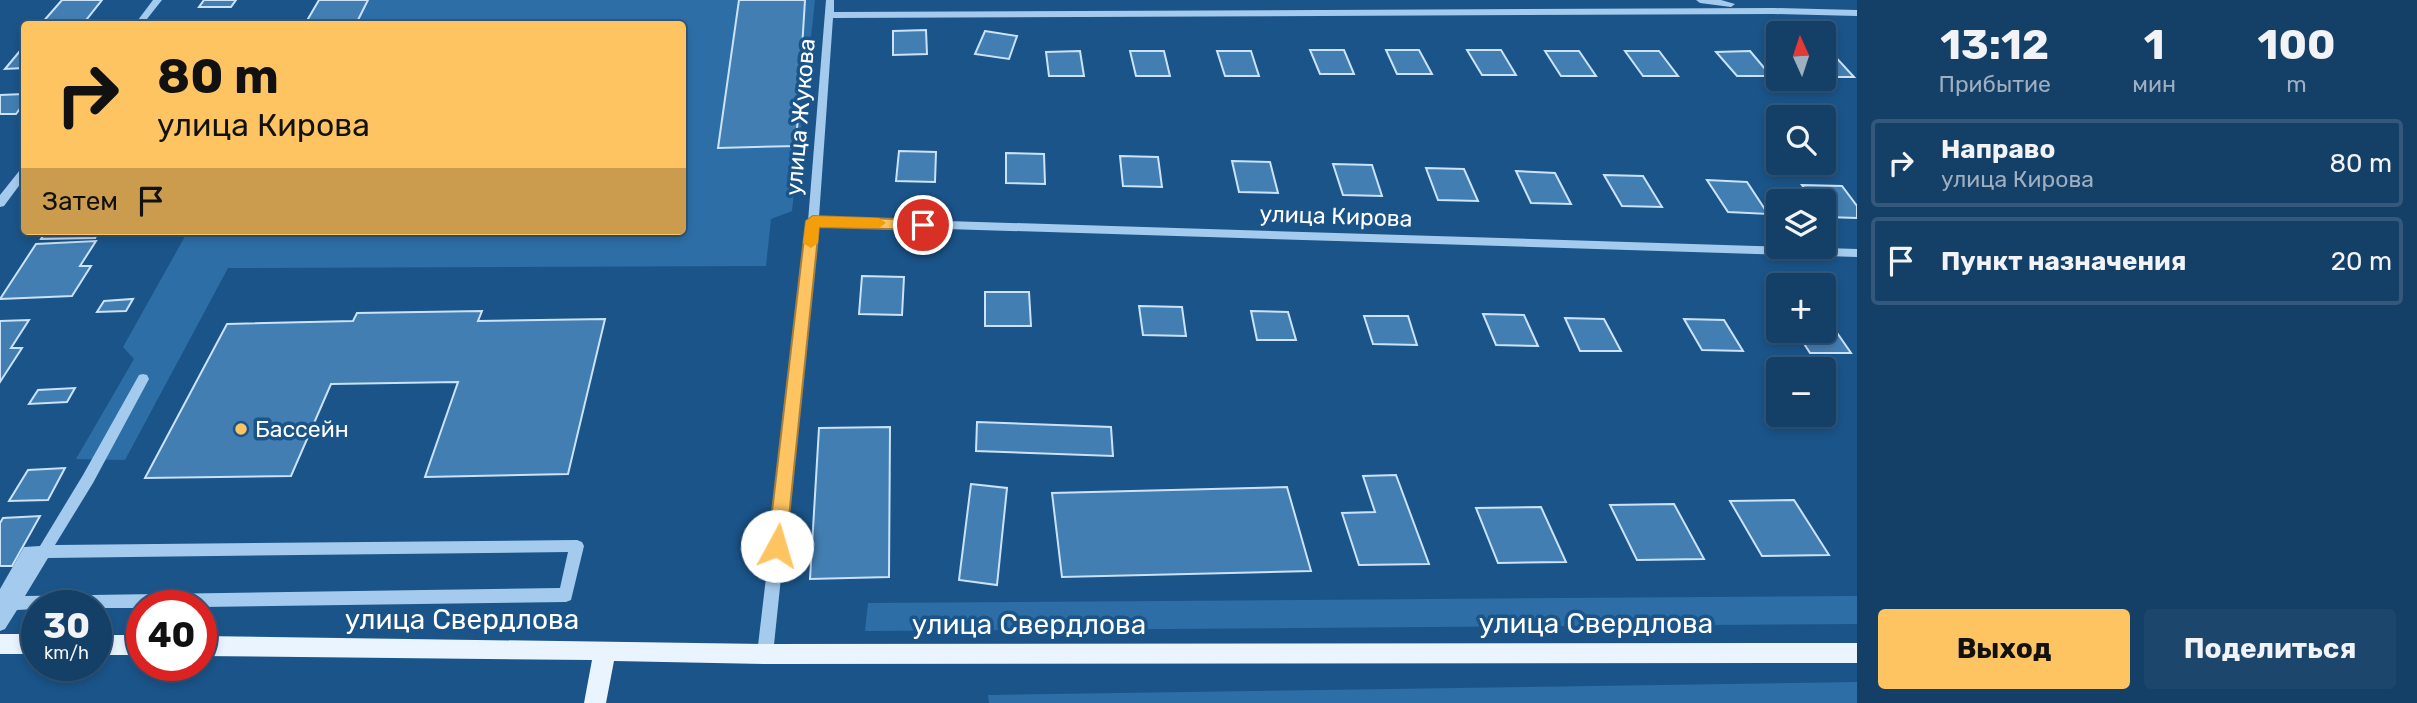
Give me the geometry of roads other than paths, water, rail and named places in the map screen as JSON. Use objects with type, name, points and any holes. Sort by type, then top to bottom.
[{"type":"main road","points":[[0,644],[21,644]]},
{"type":"main road","name":"улица Свердлова","points":[[217,646],[765,654],[1857,653]]},
{"type":"main road","points":[[595,703],[605,650]]},
{"type":"street","points":[[142,21],[159,0]]},
{"type":"street","name":"улица Жукова","points":[[765,654],[813,221],[830,0]]},
{"type":"street","points":[[1700,0],[1774,11]]},
{"type":"street","points":[[829,15],[1774,11],[1857,13]]},
{"type":"street","points":[[0,203],[21,176]]},
{"type":"street","name":"улица Кирова","points":[[813,221],[1857,253]]},
{"type":"street","points":[[42,554],[144,379]]},
{"type":"street","points":[[577,546],[566,595],[12,603],[0,603],[29,552],[42,554],[577,546]]},
{"type":"street","points":[[0,624],[12,603]]},
{"type":"place","name":"Бассейн","points":[[241,429]]}]
